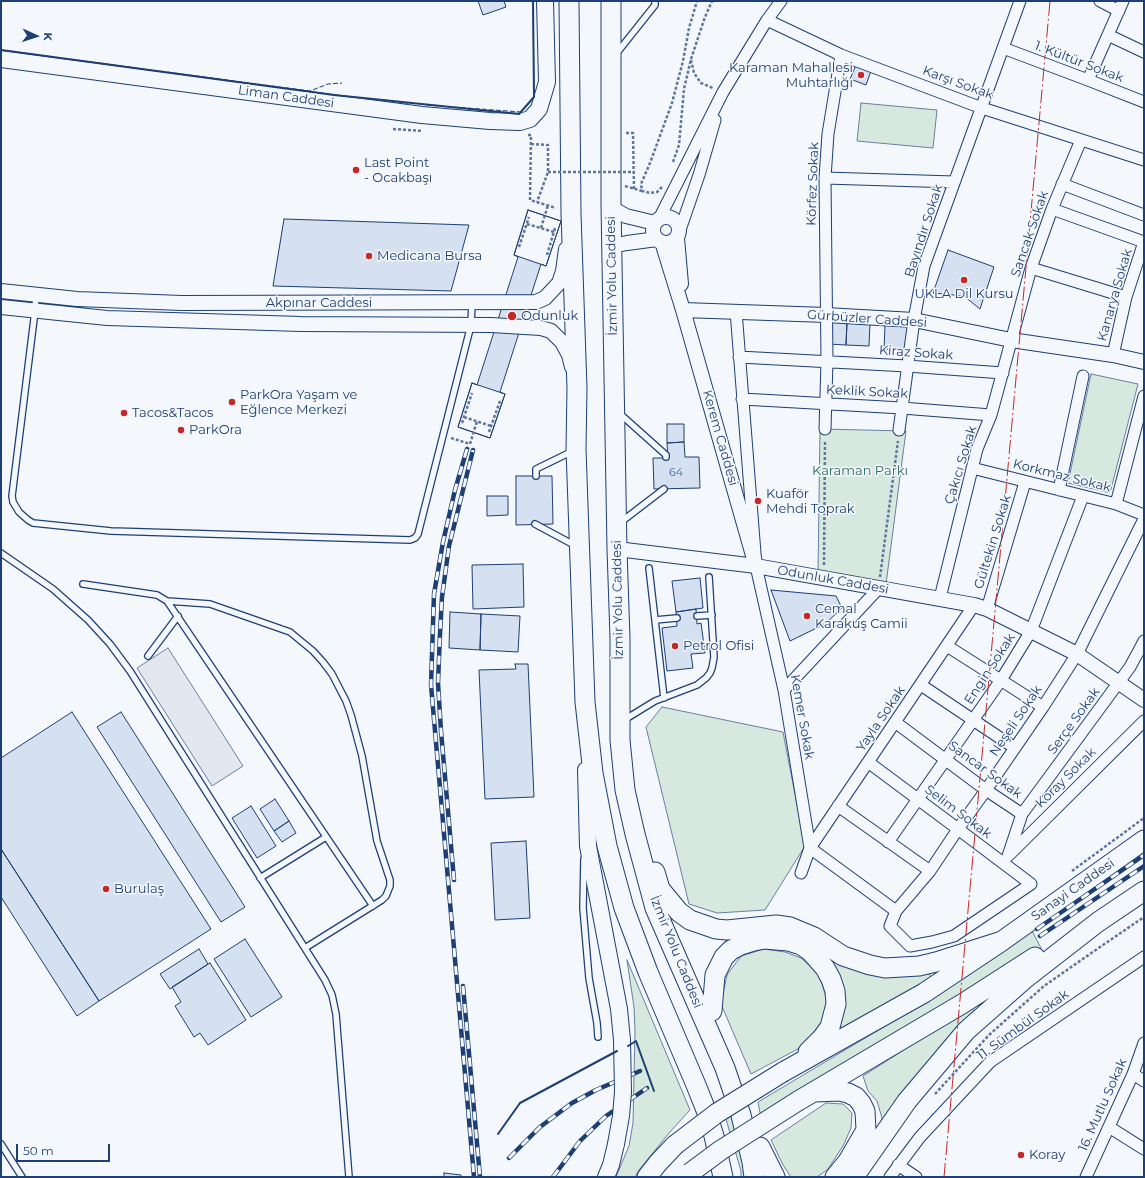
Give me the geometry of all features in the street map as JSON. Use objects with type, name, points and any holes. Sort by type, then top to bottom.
[{"type":"highway","points":[[569,1],[576,448],[585,702],[593,773],[607,846],[624,908],[648,972],[706,1110],[714,1136],[722,1175]]},
{"type":"highway","name":"İzmir Yolu Caddesi","points":[[612,5],[611,205],[614,409],[620,638],[620,740],[625,790],[635,834],[656,908],[724,1068],[741,1115],[754,1177]]},
{"type":"highway","points":[[622,762],[660,889],[680,939],[712,1011],[752,1112],[760,1147],[763,1177]]},
{"type":"highway","name":"Sanayi Caddesi","points":[[789,1069],[924,993],[1002,941],[1144,840]]},
{"type":"highway","points":[[660,889],[679,912],[690,920],[703,925],[716,929],[727,930],[776,925],[790,927],[814,937],[843,956],[870,965],[885,968],[920,966],[1002,941]]},
{"type":"highway","points":[[688,1175],[722,1150],[806,1097],[962,1004],[1060,941],[1144,891]]},
{"type":"highway","points":[[854,1177],[907,1101],[966,1031],[1026,978],[1098,922],[1144,891]]},
{"type":"highway","points":[[647,1177],[675,1145],[717,1113],[789,1069],[822,1038],[830,1027],[836,1004],[835,991],[825,968],[810,951],[801,945],[788,941],[765,939],[754,940],[731,950],[724,957],[715,975],[712,1011]]},
{"type":"highway","points":[[806,1097],[839,1091],[848,1093],[856,1097],[865,1111],[866,1130],[848,1161],[835,1177]]},
{"type":"highway","points":[[760,1147],[775,1177]]},
{"type":"main road","name":"Liman Caddesi","points":[[1,59],[422,115],[520,122],[530,119],[538,109],[547,82],[545,1]]},
{"type":"main road","points":[[585,702],[588,846],[619,1009],[622,1040],[623,1092],[621,1116],[616,1144],[606,1177]]},
{"type":"street","name":"Kerem Caddesi","points":[[756,566],[683,310],[653,228],[723,92],[781,1]]},
{"type":"street","name":"Bayındır Sokak","points":[[899,430],[914,320],[924,266],[1020,1]]},
{"type":"street","points":[[1088,80],[1121,6],[1100,1]]},
{"type":"street","name":"Karşı Sokak","points":[[768,20],[841,56],[982,108],[1144,160]]},
{"type":"street","points":[[1108,35],[1144,52]]},
{"type":"street","name":"1. Kültür Sokak","points":[[1003,48],[1144,102]]},
{"type":"street","name":"Körfez Sokak","points":[[826,315],[825,178],[828,134],[841,56]]},
{"type":"street","name":"Kerem Caddesi","points":[[678,235],[723,92]]},
{"type":"street","name":"Sancak Sokak","points":[[1011,340],[1031,268],[1052,209],[1081,140]]},
{"type":"street","name":"Bayındır Sokak","points":[[825,178],[954,182]]},
{"type":"street","points":[[1062,184],[1144,215]]},
{"type":"street","points":[[611,205],[615,210],[626,216],[657,221]]},
{"type":"street","points":[[1052,209],[1144,242]]},
{"type":"street","name":"Akpınar Caddesi","points":[[1,291],[77,299],[182,303],[536,302],[545,298],[558,283],[563,271],[572,213]]},
{"type":"street","name":"Kerem Caddesi","points":[[657,221],[664,217],[669,217],[678,223],[683,310]]},
{"type":"street","points":[[612,253],[617,246],[627,243],[659,241],[667,243],[672,242],[678,235]]},
{"type":"street","name":"Kanarya Sokak","points":[[1113,355],[1126,297],[1144,242]]},
{"type":"street","points":[[1031,268],[1126,297]]},
{"type":"street","name":"Akpınar Caddesi","points":[[1,307],[107,318],[301,324],[491,325],[541,328],[551,331],[562,342],[569,355],[576,388]]},
{"type":"street","name":"Gürbüzler Caddesi","points":[[683,310],[736,311],[914,320],[1011,340],[1113,355],[1144,362]]},
{"type":"street","name":"Kemer Sokak","points":[[736,311],[756,566],[784,690],[810,848],[801,873]]},
{"type":"street","points":[[825,429],[827,404],[826,315]]},
{"type":"street","name":"Çakıcı Sokak","points":[[940,598],[977,449],[991,415],[1011,340]]},
{"type":"street","name":"Kiraz Sokak","points":[[739,356],[1003,373]]},
{"type":"street","points":[[1059,490],[1083,376]]},
{"type":"street","points":[[1116,504],[1144,396]]},
{"type":"street","name":"Keklik Sokak","points":[[742,399],[902,408],[991,415]]},
{"type":"street","name":"Korkmaz Sokak","points":[[972,468],[1116,504],[1144,515]]},
{"type":"street","name":"Gültekin Sokak","points":[[981,607],[1025,482]]},
{"type":"street","name":"Engin Sokak","points":[[888,842],[1001,680],[1032,630],[1083,496]]},
{"type":"street","name":"Neşeli Sokak","points":[[890,926],[896,911],[930,871],[1043,707],[1077,654],[1144,519]]},
{"type":"street","name":"Odunluk Caddesi","points":[[617,549],[756,566],[940,598],[981,607],[1032,630],[1077,654],[1144,700]]},
{"type":"street","points":[[784,690],[879,588]]},
{"type":"street","name":"Yayla Sokak","points":[[810,848],[947,646],[981,607]]},
{"type":"street","name":"Serçe Sokak","points":[[1022,814],[1130,667],[1144,641]]},
{"type":"street","points":[[947,646],[1043,707]]},
{"type":"street","points":[[921,684],[1015,748]]},
{"type":"street","name":"Koray Sokak","points":[[1008,856],[1144,721]]},
{"type":"street","name":"Sancar Sokak","points":[[895,722],[986,790],[1022,814],[1008,856]]},
{"type":"street","name":"Selim Sokak","points":[[868,762],[1031,884],[954,936],[910,946],[890,926]]},
{"type":"street","points":[[838,806],[930,871]]},
{"type":"street","points":[[810,848],[896,911]]},
{"type":"street","name":"11. Sümbül Sokak","points":[[890,1177],[920,1137],[990,1062],[1144,957]]},
{"type":"street","name":"16. Mutlu Sokak","points":[[1086,1177],[1134,1074],[1144,1043]]},
{"type":"street","points":[[1134,1074],[1144,1081]]},
{"type":"street","points":[[1109,1127],[1144,1149]]},
{"type":"street","points":[[898,1165],[916,1177]]},
{"type":"lane","points":[[611,61],[654,5],[654,1]]},
{"type":"lane","points":[[36,295],[12,496],[13,502],[19,512],[33,523],[112,532],[410,540],[415,538],[418,534],[471,325],[473,302]]},
{"type":"lane","points":[[614,409],[666,455],[666,458]]},
{"type":"lane","points":[[536,476],[536,470],[576,448]]},
{"type":"lane","points":[[616,526],[664,488]]},
{"type":"lane","points":[[535,524],[580,548]]},
{"type":"lane","points":[[1,553],[53,589],[88,620],[110,644],[130,671],[325,980],[332,995],[336,1014],[348,1177]]},
{"type":"lane","points":[[649,568],[664,698]]},
{"type":"lane","points":[[620,723],[654,702],[696,685],[710,673],[714,657],[709,577]]},
{"type":"lane","points":[[83,584],[157,595],[167,602],[178,616],[372,906]]},
{"type":"lane","points":[[167,602],[210,604],[290,632],[313,651],[332,674],[340,687],[351,715],[362,756],[377,841],[390,880],[389,891],[386,896],[372,906],[305,948]]},
{"type":"lane","points":[[696,616],[712,615]]},
{"type":"lane","points":[[148,656],[178,616]]},
{"type":"lane","points":[[655,620],[676,618]]},
{"type":"lane","points":[[260,878],[326,837]]},
{"type":"lane","points":[[588,846],[584,859],[583,908],[589,978],[598,1037]]},
{"type":"lane","points":[[1,1144],[22,1177]]},
{"type":"path","points":[[662,186],[657,192],[650,193],[642,191],[641,184],[672,103],[683,61],[689,28],[698,1]]},
{"type":"path","points":[[672,167],[679,145],[684,89],[691,59],[712,1]]},
{"type":"path","points":[[691,59],[694,73],[701,83],[723,92]]},
{"type":"path","points":[[532,135],[530,200],[572,213]]},
{"type":"path","points":[[634,139],[634,189]]},
{"type":"path","points":[[531,144],[548,144],[548,172],[537,202]]},
{"type":"path","points":[[548,172],[634,172]]},
{"type":"path","points":[[541,228],[548,206]]},
{"type":"path","points":[[519,247],[529,218]]},
{"type":"path","points":[[527,224],[554,232]]},
{"type":"path","points":[[547,255],[556,226]]},
{"type":"path","points":[[462,423],[472,393]]},
{"type":"path","points":[[490,432],[500,401]]},
{"type":"path","points":[[464,417],[491,426]]},
{"type":"path","points":[[470,444],[477,422]]},
{"type":"path","points":[[824,578],[825,429]]},
{"type":"path","points":[[879,588],[899,430]]},
{"type":"path","points":[[931,1098],[990,1035],[1044,986],[1144,917]]},
{"type":"green space","points":[[861,103],[937,110],[933,148],[857,141]]},
{"type":"green space","points":[[1091,374],[1138,384],[1110,493],[1068,483]]},
{"type":"green space","name":"Karaman Parkı","points":[[820,429],[906,431],[886,584],[818,573]]},
{"type":"green space","points":[[662,707],[783,732],[805,846],[765,910],[717,913],[689,904],[646,727]]},
{"type":"green space","points":[[1031,929],[1041,948],[761,1118],[758,1102],[912,1010]]},
{"type":"green space","points":[[816,947],[929,972],[931,979],[832,1040],[842,1014]]},
{"type":"green space","points":[[764,949],[785,952],[801,958],[819,974],[827,1000],[822,1024],[809,1043],[751,1074],[721,1004],[727,975],[741,956]]},
{"type":"green space","points":[[627,960],[690,1110],[669,1133],[635,1177],[616,1177],[629,1146],[633,1123],[635,1031],[634,1007]]},
{"type":"green space","points":[[971,1007],[975,1012],[924,1066],[879,1128],[882,1118],[877,1101],[868,1091],[863,1076]]},
{"type":"green space","points":[[826,1103],[843,1104],[852,1113],[851,1128],[843,1146],[828,1169],[817,1177],[791,1177],[783,1165],[771,1140]]},
{"type":"green space","points":[[734,1115],[749,1177],[741,1177],[741,1171],[726,1119]]},
{"type":"shaded area","points":[[168,648],[243,766],[212,786],[137,668]]},
{"type":"building","points":[[478,1],[504,1],[506,7],[483,15]]},
{"type":"building","name":"Karaman Mahallesi Muhtarlığı","points":[[856,65],[871,71],[866,85],[850,79]]},
{"type":"building","points":[[528,210],[561,221],[546,266],[541,264],[500,392],[505,394],[490,438],[458,427],[472,383],[477,385],[518,257],[514,255]]},
{"type":"building","points":[[528,210],[561,221],[546,266],[514,255]]},
{"type":"building","name":"Medicana Bursa","points":[[284,219],[469,225],[451,291],[273,286]]},
{"type":"building","name":"UKLA Dil Kursu","points":[[948,250],[994,267],[980,309],[964,296],[933,293]]},
{"type":"building","points":[[830,321],[847,322],[846,345],[828,344]]},
{"type":"building","points":[[847,322],[870,323],[869,346],[846,345]]},
{"type":"building","points":[[885,325],[908,326],[906,350],[884,349]]},
{"type":"building","points":[[472,383],[505,394],[490,438],[458,427]]},
{"type":"building","points":[[667,424],[684,424],[684,442],[667,443]]},
{"type":"building","points":[[684,442],[685,457],[699,457],[700,488],[654,489],[653,458],[668,458],[667,443]]},
{"type":"building","points":[[516,476],[552,476],[553,524],[516,525]]},
{"type":"building","points":[[487,496],[508,496],[508,515],[487,516]]},
{"type":"building","points":[[523,564],[524,607],[473,609],[472,565]]},
{"type":"building","points":[[700,578],[703,608],[676,612],[672,581]]},
{"type":"building","name":"Cemal Karakuş Camii","points":[[771,590],[836,596],[842,608],[825,624],[790,641]]},
{"type":"building","points":[[696,609],[697,624],[701,623],[705,653],[691,654],[693,668],[667,671],[662,628],[677,626],[676,612]]},
{"type":"building","points":[[450,612],[481,614],[480,650],[449,648]]},
{"type":"building","points":[[481,614],[520,616],[518,652],[480,650]]},
{"type":"building","points":[[515,664],[528,664],[534,797],[485,799],[479,670],[516,669]]},
{"type":"building","name":"Burulaş","points":[[72,712],[211,929],[99,1001],[1,849],[1,758]]},
{"type":"building","points":[[121,712],[245,907],[221,922],[97,727]]},
{"type":"building","points":[[275,799],[289,821],[274,831],[260,809]]},
{"type":"building","points":[[251,806],[276,846],[257,858],[232,818]]},
{"type":"building","points":[[289,821],[296,833],[282,842],[274,831]]},
{"type":"building","points":[[526,841],[530,918],[495,920],[491,843]]},
{"type":"building","points":[[1,849],[99,1001],[77,1016],[1,897]]},
{"type":"building","points":[[245,939],[282,997],[251,1017],[214,959]]},
{"type":"building","points":[[199,949],[208,964],[170,989],[160,974]]},
{"type":"building","points":[[210,963],[246,1020],[208,1045],[200,1033],[194,1037],[175,1006],[181,1002],[172,987]]},
{"type":"building","points":[[444,1173],[461,1175],[461,1177],[444,1177]]},
{"type":"railway","points":[[467,449],[455,490],[443,542],[434,594],[431,685],[474,1177]]},
{"type":"railway","points":[[454,880],[438,683],[440,634],[442,597],[449,546],[473,450]]},
{"type":"railway","points":[[1037,929],[1144,855]]},
{"type":"railway","points":[[1040,936],[1144,866]]},
{"type":"railway","points":[[463,986],[480,1177]]},
{"type":"railway","points":[[509,1158],[540,1127],[572,1103],[596,1090],[640,1071]]},
{"type":"railway","points":[[553,1177],[580,1141],[606,1116],[647,1088]]},
{"type":"fence","points":[[426,105],[521,112],[534,97],[533,1]]},
{"type":"fence","points":[[1,50],[310,91],[328,84],[342,83]]},
{"type":"fence","points":[[334,95],[371,99]]},
{"type":"fence","points":[[385,100],[408,104]]},
{"type":"wall","points":[[1,50],[334,95],[519,114],[534,97],[533,1]]},
{"type":"wall","points":[[628,1046],[636,1041],[654,1091]]},
{"type":"wall","points":[[498,1134],[520,1103],[617,1051]]},
{"type":"power","points":[[944,1177],[1050,1]]},
{"type":"place","name":"Karaman Mahallesi Muhtarlığı","points":[[861,75]]},
{"type":"place","name":"Last Point - Ocakbaşı","points":[[356,170]]},
{"type":"place","name":"Medicana Bursa","points":[[369,256]]},
{"type":"place","name":"UKLA Dil Kursu","points":[[964,280]]},
{"type":"place","name":"Odunluk","points":[[512,316]]},
{"type":"place","name":"ParkOra Yaşam ve Eğlence Merkezi","points":[[232,402]]},
{"type":"place","name":"Tacos&Tacos","points":[[124,413]]},
{"type":"place","name":"ParkOra","points":[[181,430]]},
{"type":"place","name":"Kuaför Mehdi Toprak","points":[[758,501]]},
{"type":"place","name":"Cemal Karakuş Camii","points":[[807,616]]},
{"type":"place","name":"Petrol Ofisi","points":[[675,646]]},
{"type":"place","name":"Burulaş","points":[[106,889]]},
{"type":"place","name":"Koray","points":[[1021,1155]]}]
